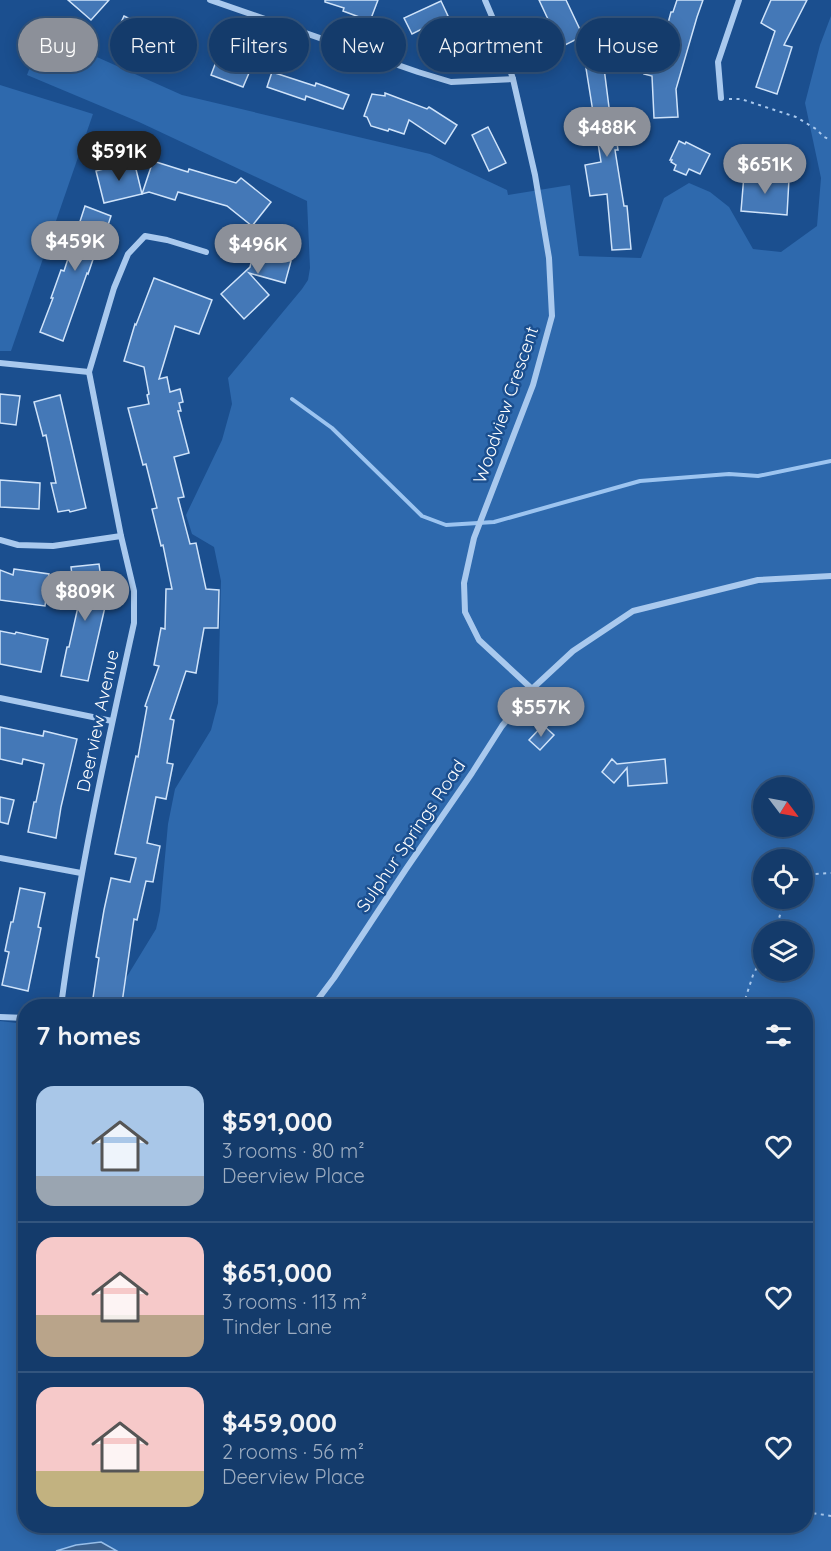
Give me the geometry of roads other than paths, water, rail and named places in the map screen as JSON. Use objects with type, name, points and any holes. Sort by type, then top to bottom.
[{"type":"street","points":[[210,0],[407,69],[451,82],[513,79]]},
{"type":"street","name":"Woodview Crescent","points":[[485,0],[513,79],[535,175],[549,258],[552,316],[533,385],[474,538],[464,583],[465,612],[479,640],[532,688]]},
{"type":"street","points":[[721,98],[717,62],[739,0]]},
{"type":"street","points":[[0,363],[89,372],[114,288],[128,254],[145,236],[168,240],[206,252]]},
{"type":"street","name":"Deerview Avenue","points":[[62,999],[81,873],[134,623],[134,591],[89,372]]},
{"type":"street","points":[[0,540],[18,545],[53,546],[121,536]]},
{"type":"street","name":"Sulphur Springs Road","points":[[318,999],[502,726],[532,688],[573,651],[633,611],[758,580],[831,576]]},
{"type":"street","points":[[0,698],[112,721]]},
{"type":"street","points":[[0,858],[81,873]]},
{"type":"street","points":[[0,1017],[18,1018]]},
{"type":"waterway","points":[[292,399],[332,428],[422,516],[446,525],[494,522],[640,481],[729,474],[758,476],[831,461]]}]
